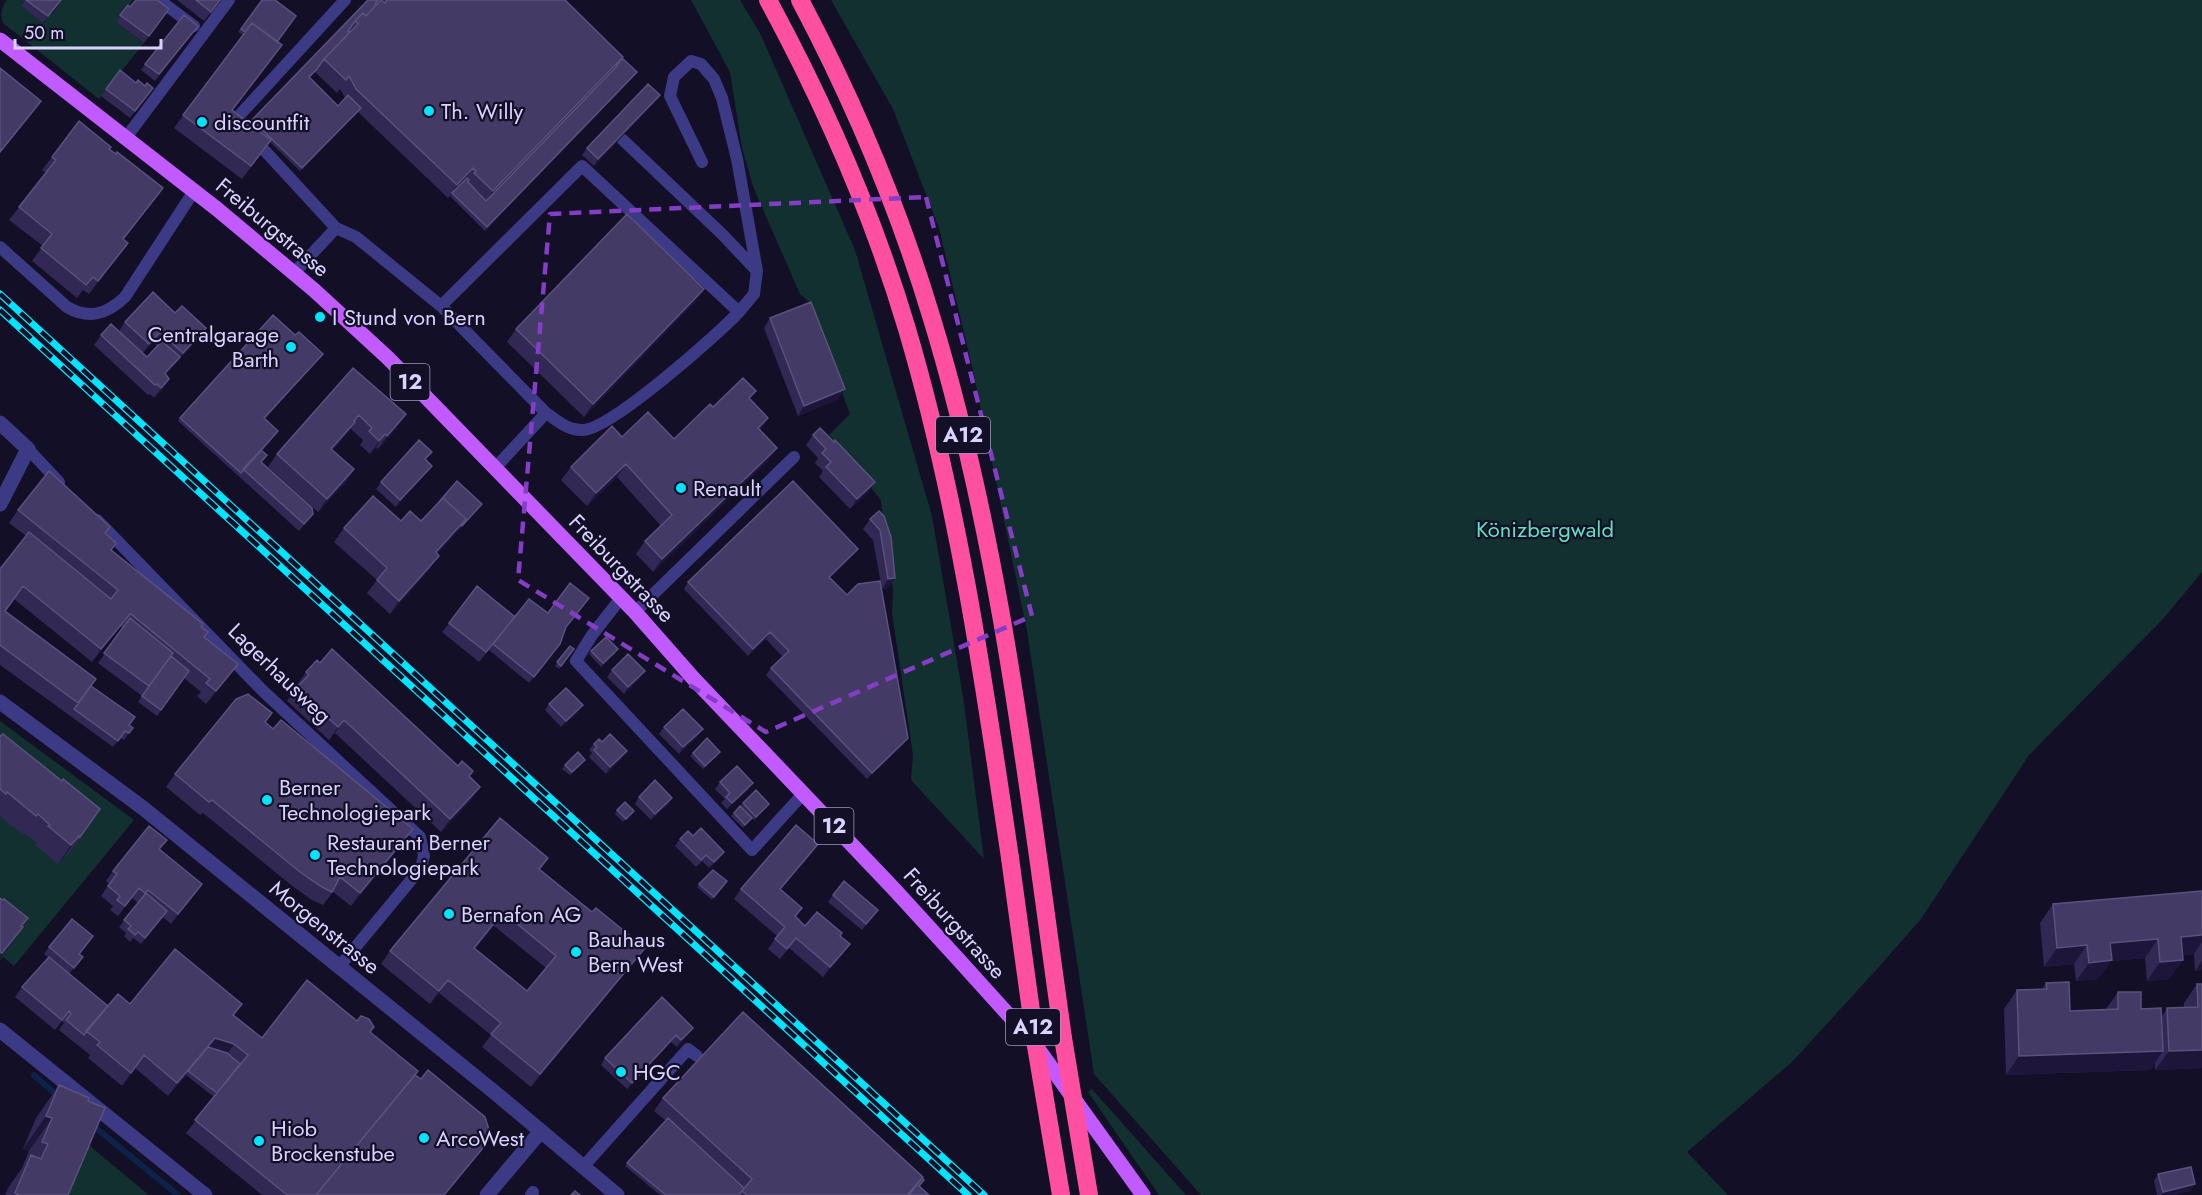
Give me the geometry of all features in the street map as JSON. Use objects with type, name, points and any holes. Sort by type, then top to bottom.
[{"type":"highway","name":"A12","points":[[768,0],[815,91],[856,185],[891,280],[922,382],[947,487],[967,590],[1010,858],[1035,1040],[1061,1195]]},
{"type":"highway","name":"A12","points":[[800,0],[840,80],[882,176],[918,273],[948,375],[964,440],[1012,686],[1065,1049],[1089,1195]]},
{"type":"main road","name":"Freiburgstrasse","points":[[0,40],[194,191],[294,273],[381,352],[635,612],[693,678],[894,889],[1033,1042],[1143,1195]]},
{"type":"street","points":[[0,423],[28,449],[0,504]]},
{"type":"street","name":"Morgenstrasse","points":[[0,702],[143,808],[541,1131],[616,1195]]},
{"type":"street","points":[[0,1030],[205,1195]]},
{"type":"street","points":[[487,1195],[541,1131]]},
{"type":"lane","points":[[159,0],[204,34]]},
{"type":"lane","points":[[125,139],[229,0]]},
{"type":"lane","points":[[345,0],[236,119],[336,228],[356,237],[441,306],[546,413],[566,427],[578,430],[598,427],[649,390],[716,335],[754,294],[757,271],[737,159],[722,98],[714,79],[701,64],[692,61],[674,77],[670,96],[702,162]]},
{"type":"lane","points":[[623,140],[723,235],[757,271]]},
{"type":"lane","points":[[441,306],[582,166],[739,312]]},
{"type":"lane","points":[[0,248],[67,307],[88,315],[102,314],[115,307],[125,297],[194,191]]},
{"type":"lane","points":[[294,273],[336,228]]},
{"type":"lane","points":[[495,468],[546,413]]},
{"type":"lane","points":[[28,449],[68,491]]},
{"type":"lane","points":[[635,612],[794,457]]},
{"type":"lane","name":"Lagerhausweg","points":[[85,508],[263,692],[420,837],[424,856],[421,868],[339,967]]},
{"type":"lane","points":[[621,598],[592,635],[576,661],[702,797],[752,850],[803,794]]},
{"type":"lane","points":[[583,1167],[688,1049],[697,1056]]},
{"type":"highlighted area","points":[[926,197],[1032,616],[766,732],[518,580],[550,214]]},
{"type":"green space","points":[[7,0],[25,0],[21,6],[44,23],[62,0],[133,0],[116,22],[144,43],[99,99],[3,23],[3,5]]},
{"type":"green space","points":[[691,0],[740,0],[760,33],[855,250],[932,516],[963,696],[984,859],[911,780],[913,755],[892,613],[893,590],[881,501],[842,448],[829,435],[850,414],[809,302],[800,294],[754,189],[742,148],[730,72]]},
{"type":"green space","name":"Könizbergwald","points":[[831,0],[2202,0],[2202,572],[2163,619],[2029,755],[1921,919],[1877,969],[1793,1061],[1687,1152],[1728,1195],[1201,1195],[1094,1074],[1027,631],[972,366],[939,228],[893,109]]},
{"type":"green space","points":[[0,721],[134,820],[14,966],[3,957],[0,960]]},
{"type":"green space","points":[[1092,1089],[1186,1195],[1159,1195],[1088,1092]]},
{"type":"green space","points":[[84,1141],[149,1195],[65,1195]]},
{"type":"building","points":[[26,0],[61,0],[48,16]]},
{"type":"building","points":[[136,0],[157,0],[169,9],[149,36],[120,15],[128,5],[130,7]]},
{"type":"building","points":[[196,0],[220,0],[211,12]]},
{"type":"building","points":[[262,0],[275,0],[296,16],[277,42],[252,23],[245,32],[241,29]]},
{"type":"building","points":[[368,0],[378,0],[366,16],[363,13],[355,21],[348,31],[350,32],[309,77],[338,106],[348,95],[361,108],[302,168],[252,120]]},
{"type":"building","points":[[381,0],[385,3],[387,0],[565,0],[623,57],[493,191],[474,173],[476,171],[473,168],[457,185],[356,89],[349,76],[346,80],[324,59],[358,24],[355,21],[363,13],[366,16]]},
{"type":"building","points":[[184,15],[198,26],[159,74],[145,64]]},
{"type":"building","points":[[252,23],[282,45],[232,110],[271,140],[251,166],[183,115]]},
{"type":"building","points":[[622,58],[637,72],[487,227],[452,193],[467,178],[486,201],[616,67]]},
{"type":"building","points":[[0,68],[41,101],[0,152]]},
{"type":"building","points":[[120,70],[136,83],[138,80],[145,86],[147,83],[153,88],[135,111],[106,89]]},
{"type":"building","points":[[648,84],[660,95],[598,159],[587,148]]},
{"type":"building","points":[[79,121],[111,147],[109,149],[116,154],[117,152],[163,188],[123,239],[128,243],[98,281],[93,277],[86,285],[41,248],[52,234],[19,207],[56,160],[52,157]]},
{"type":"building","points":[[627,214],[704,289],[593,404],[516,329]]},
{"type":"building","points":[[153,292],[175,313],[182,306],[206,328],[183,353],[160,332],[149,344],[125,322]]},
{"type":"building","points":[[811,302],[845,389],[804,406],[770,318]]},
{"type":"building","points":[[273,315],[295,335],[299,332],[323,354],[264,418],[278,431],[241,473],[180,418]]},
{"type":"building","points":[[111,324],[147,357],[162,341],[180,357],[165,373],[169,379],[161,388],[101,335]]},
{"type":"building","points":[[353,368],[406,414],[387,436],[385,434],[379,441],[369,431],[372,428],[359,415],[331,449],[354,469],[327,499],[277,454]]},
{"type":"building","points":[[743,378],[756,391],[749,398],[768,418],[758,428],[777,448],[662,559],[645,541],[672,515],[626,464],[596,493],[571,467],[612,426],[622,437],[648,412],[674,439],[710,404],[713,407]]},
{"type":"building","points":[[820,428],[834,442],[835,440],[875,482],[857,499],[826,467],[831,462],[822,453],[826,449],[813,435]]},
{"type":"building","points":[[419,440],[432,452],[425,459],[432,466],[400,500],[381,482]]},
{"type":"building","points":[[261,450],[267,455],[261,462],[312,508],[313,514],[304,524],[243,469]]},
{"type":"building","points":[[49,471],[110,527],[105,533],[116,543],[111,550],[203,624],[201,627],[208,632],[204,637],[238,664],[216,691],[206,683],[210,679],[132,615],[130,614],[101,649],[23,586],[5,611],[96,679],[78,703],[0,645],[0,569],[29,532],[111,599],[118,590],[18,510]]},
{"type":"building","points":[[457,481],[482,504],[462,526],[466,519],[443,498],[438,503]]},
{"type":"building","points":[[793,481],[858,549],[829,577],[847,595],[858,584],[880,581],[908,738],[872,773],[771,668],[789,651],[770,632],[753,649],[688,582]]},
{"type":"building","points":[[373,496],[401,521],[410,511],[421,521],[443,498],[466,519],[436,552],[439,556],[399,601],[377,580],[387,568],[344,528]]},
{"type":"building","points":[[879,511],[884,516],[891,537],[895,578],[888,579],[880,530],[870,519]]},
{"type":"building","points":[[570,583],[589,598],[566,627],[560,644],[534,677],[493,644],[529,599],[548,613]]},
{"type":"building","points":[[477,586],[515,617],[486,652],[449,623]]},
{"type":"building","points":[[130,618],[173,653],[149,686],[104,653]]},
{"type":"building","points":[[606,637],[618,649],[603,663],[591,651]]},
{"type":"building","points":[[570,646],[574,649],[561,666],[557,662]]},
{"type":"building","points":[[332,649],[458,766],[462,761],[473,771],[469,776],[480,787],[450,819],[344,720],[338,727],[296,688],[309,675],[306,672],[317,660],[320,663]]},
{"type":"building","points":[[628,654],[645,671],[628,687],[612,670]]},
{"type":"building","points":[[171,656],[189,671],[161,710],[142,696]]},
{"type":"building","points":[[91,686],[135,717],[129,725],[133,728],[129,733],[125,731],[118,741],[74,709]]},
{"type":"building","points":[[566,688],[583,705],[566,721],[549,704]]},
{"type":"building","name":"Berner Technologiepark","points":[[248,694],[272,713],[265,722],[273,729],[281,720],[413,829],[360,893],[340,877],[332,892],[322,887],[300,872],[212,800],[209,802],[175,774],[236,699]]},
{"type":"building","points":[[683,709],[703,729],[683,747],[664,727]]},
{"type":"building","points":[[3,734],[100,809],[80,837],[71,845],[48,826],[50,825],[38,814],[36,816],[7,792],[6,794],[0,789],[0,735]]},
{"type":"building","points":[[610,734],[627,751],[610,767],[594,750],[597,747],[594,744],[599,739],[602,742]]},
{"type":"building","points":[[707,738],[720,752],[705,766],[693,753]]},
{"type":"building","points":[[578,752],[585,760],[572,772],[565,765]]},
{"type":"building","points":[[737,766],[753,783],[732,803],[726,797],[730,793],[720,782]]},
{"type":"building","points":[[655,780],[672,798],[655,814],[639,797]]},
{"type":"building","points":[[756,790],[769,804],[756,817],[743,803]]},
{"type":"building","points":[[625,802],[634,811],[626,819],[617,810]]},
{"type":"building","points":[[740,806],[752,818],[745,825],[734,813]]},
{"type":"building","name":"Bauhaus Bern West","points":[[500,818],[548,858],[539,869],[592,912],[596,908],[645,948],[540,1074],[491,1034],[501,1023],[448,980],[439,991],[390,951]],"holes":[[[503,912],[556,956],[527,991],[474,948]]]},
{"type":"building","points":[[796,825],[818,844],[780,889],[802,908],[795,916],[805,926],[817,912],[842,933],[840,936],[850,944],[830,967],[796,938],[787,949],[775,939],[785,927],[741,889]]},
{"type":"building","points":[[149,826],[167,840],[159,849],[202,884],[178,914],[148,890],[145,893],[139,888],[125,906],[117,900],[120,896],[108,886],[117,874],[113,871]]},
{"type":"building","points":[[701,828],[724,852],[714,862],[706,855],[701,860],[680,839],[688,831],[693,836]]},
{"type":"building","points":[[713,870],[727,881],[714,897],[699,884]]},
{"type":"building","points":[[844,881],[878,910],[866,924],[833,895]]},
{"type":"building","points":[[2202,891],[2202,935],[2181,937],[2183,960],[2160,962],[2158,939],[2110,943],[2112,960],[2089,963],[2087,945],[2057,948],[2053,904]]},
{"type":"building","points":[[146,893],[167,911],[145,938],[138,932],[135,935],[128,929],[131,926],[124,920]]},
{"type":"building","points":[[0,898],[28,918],[2,953],[0,952]]},
{"type":"building","points":[[72,919],[93,936],[79,954],[83,957],[74,968],[49,947]]},
{"type":"building","points":[[175,949],[242,1004],[233,1015],[262,1038],[307,980],[357,1021],[361,1016],[369,1019],[374,1027],[370,1032],[418,1071],[316,1195],[287,1195],[195,1120],[248,1055],[234,1044],[215,1038],[177,1083],[144,1055],[131,1073],[97,1045],[100,1042],[86,1031],[118,994],[130,1004]]},
{"type":"building","points":[[49,957],[108,1006],[84,1035],[66,1020],[71,1014],[69,1011],[62,1020],[22,987]]},
{"type":"building","points":[[2069,982],[2070,1011],[2118,1009],[2118,992],[2141,992],[2141,1009],[2161,1008],[2163,1051],[2019,1056],[2017,990],[2047,989],[2046,983]]},
{"type":"building","points":[[2197,984],[2202,984],[2202,1050],[2169,1051],[2167,1008],[2198,1007]]},
{"type":"building","points":[[662,997],[693,1028],[681,1040],[676,1035],[632,1083],[605,1058]]},
{"type":"building","points":[[743,1012],[923,1177],[907,1195],[747,1195],[742,1191],[752,1179],[663,1098]]},
{"type":"building","points":[[208,1047],[227,1053],[240,1064],[217,1093],[188,1071]]},
{"type":"building","name":"ArcoWest","points":[[428,1070],[485,1117],[490,1133],[487,1143],[444,1195],[316,1195],[415,1075],[421,1079]]},
{"type":"building","points":[[59,1085],[105,1108],[68,1195],[19,1195],[15,1193],[31,1155],[41,1159],[48,1144],[42,1142],[52,1118],[46,1116]]},
{"type":"building","points":[[668,1118],[744,1188],[739,1195],[666,1195],[627,1163]]},
{"type":"building","points":[[2191,1167],[2195,1184],[2163,1192],[2158,1174]]},
{"type":"building","points":[[922,1178],[924,1180],[919,1186],[929,1195],[909,1195]]},
{"type":"waterway","points":[[34,1075],[59,1097]]},
{"type":"waterway","points":[[90,1123],[178,1195]]},
{"type":"railway","points":[[0,294],[984,1195]]},
{"type":"railway","points":[[0,310],[968,1195]]},
{"type":"place","name":"Th. Willy","points":[[429,111]]},
{"type":"place","name":"discountfit","points":[[202,122]]},
{"type":"place","name":"I Stund von Bern","points":[[320,317]]},
{"type":"place","name":"Centralgarage Barth","points":[[291,347]]},
{"type":"place","name":"Renault","points":[[681,488]]},
{"type":"place","name":"Berner Technologiepark","points":[[267,800]]},
{"type":"place","name":"Restaurant Berner Technologiepark","points":[[315,855]]},
{"type":"place","name":"Bernafon AG","points":[[449,914]]},
{"type":"place","name":"Bauhaus Bern West","points":[[576,952]]},
{"type":"place","name":"HGC","points":[[621,1072]]},
{"type":"place","name":"ArcoWest","points":[[424,1138]]},
{"type":"place","name":"Hiob Brockenstube","points":[[259,1141]]}]
